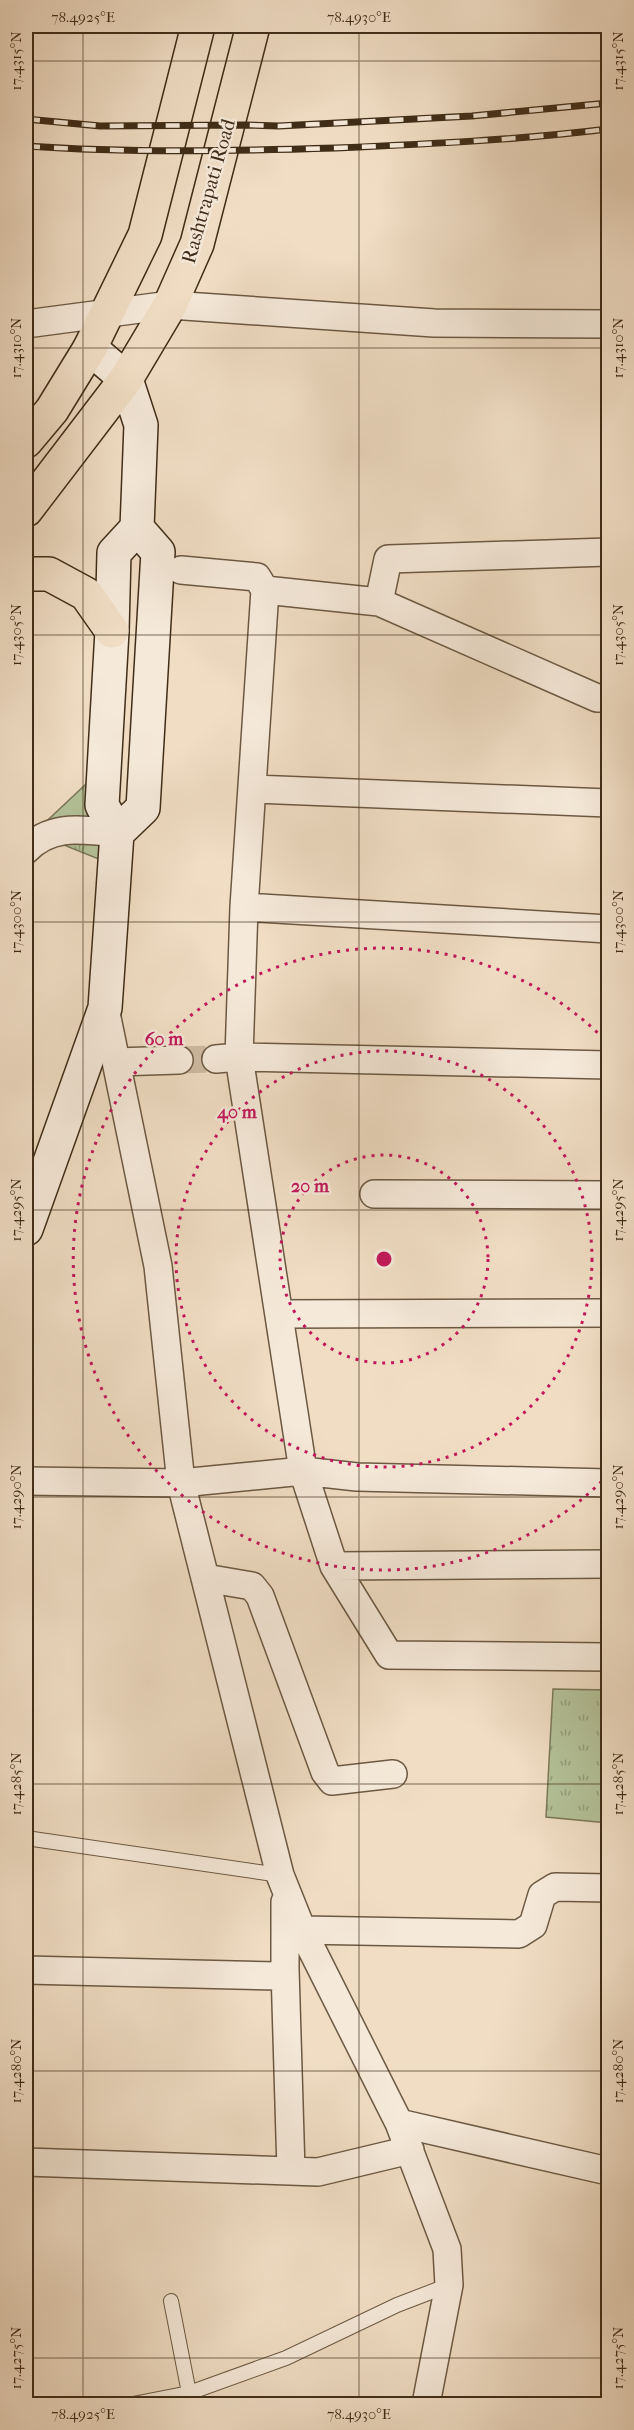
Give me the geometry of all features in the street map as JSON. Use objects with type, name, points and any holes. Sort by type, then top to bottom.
[{"type":"main road","points":[[26,441],[52,410],[90,348],[146,235],[198,26]]},
{"type":"main road","name":"Rashtrapati Road","points":[[26,510],[126,379],[170,305],[197,244],[253,26]]},
{"type":"main road","points":[[26,1229],[105,1008],[117,833],[102,805],[114,553],[137,528],[141,425],[126,379],[90,348]]},
{"type":"main road","points":[[117,833],[143,808],[158,552],[137,528]]},
{"type":"main road","points":[[26,574],[49,574],[86,594],[112,631]]},
{"type":"street","points":[[26,324],[170,305],[434,323],[609,324]]},
{"type":"street","points":[[379,602],[388,559],[609,552]]},
{"type":"street","points":[[181,570],[257,577],[265,590],[244,907],[227,1058],[280,1314],[303,1471],[333,1566],[389,1655],[609,1657]]},
{"type":"street","points":[[265,590],[379,602],[597,698],[609,698]]},
{"type":"street","points":[[252,789],[609,803]]},
{"type":"street","points":[[26,850],[38,837],[71,829],[117,833]]},
{"type":"street","points":[[244,907],[609,929]]},
{"type":"street","points":[[105,1008],[158,1266],[181,1483],[282,1880],[302,1930],[399,2123],[447,2249],[449,2285],[426,2404]]},
{"type":"street","points":[[227,1058],[609,1065]]},
{"type":"street","points":[[116,1062],[179,1060]]},
{"type":"street","points":[[374,1194],[609,1195]]},
{"type":"street","points":[[280,1314],[609,1313]]},
{"type":"street","points":[[26,1481],[181,1483],[303,1471],[357,1477],[609,1483]]},
{"type":"street","points":[[333,1566],[609,1564]]},
{"type":"street","points":[[205,1578],[252,1586],[260,1596],[325,1772],[332,1780],[393,1774]]},
{"type":"street","points":[[282,1880],[291,2171]]},
{"type":"street","points":[[302,1930],[519,1934],[532,1925],[543,1895],[555,1887],[609,1888]]},
{"type":"street","points":[[26,1970],[278,1976],[285,1969]]},
{"type":"street","points":[[399,2123],[609,2170]]},
{"type":"street","points":[[26,2162],[318,2172],[410,2150]]},
{"type":"lane","points":[[26,1838],[282,1880]]},
{"type":"lane","points":[[133,2404],[189,2393],[286,2358],[397,2305],[449,2285]]},
{"type":"lane","points":[[171,2301],[189,2393]]},
{"type":"green space","points":[[102,769],[101,860],[34,833]]},
{"type":"green space","points":[[553,1689],[608,1690],[608,1823],[546,1817]]},
{"type":"tunnel","points":[[179,1060],[216,1059]]},
{"type":"railway","points":[[26,119],[100,126],[279,126],[472,116],[608,103]]},
{"type":"railway","points":[[26,146],[181,151],[336,148],[506,139],[608,129]]}]
